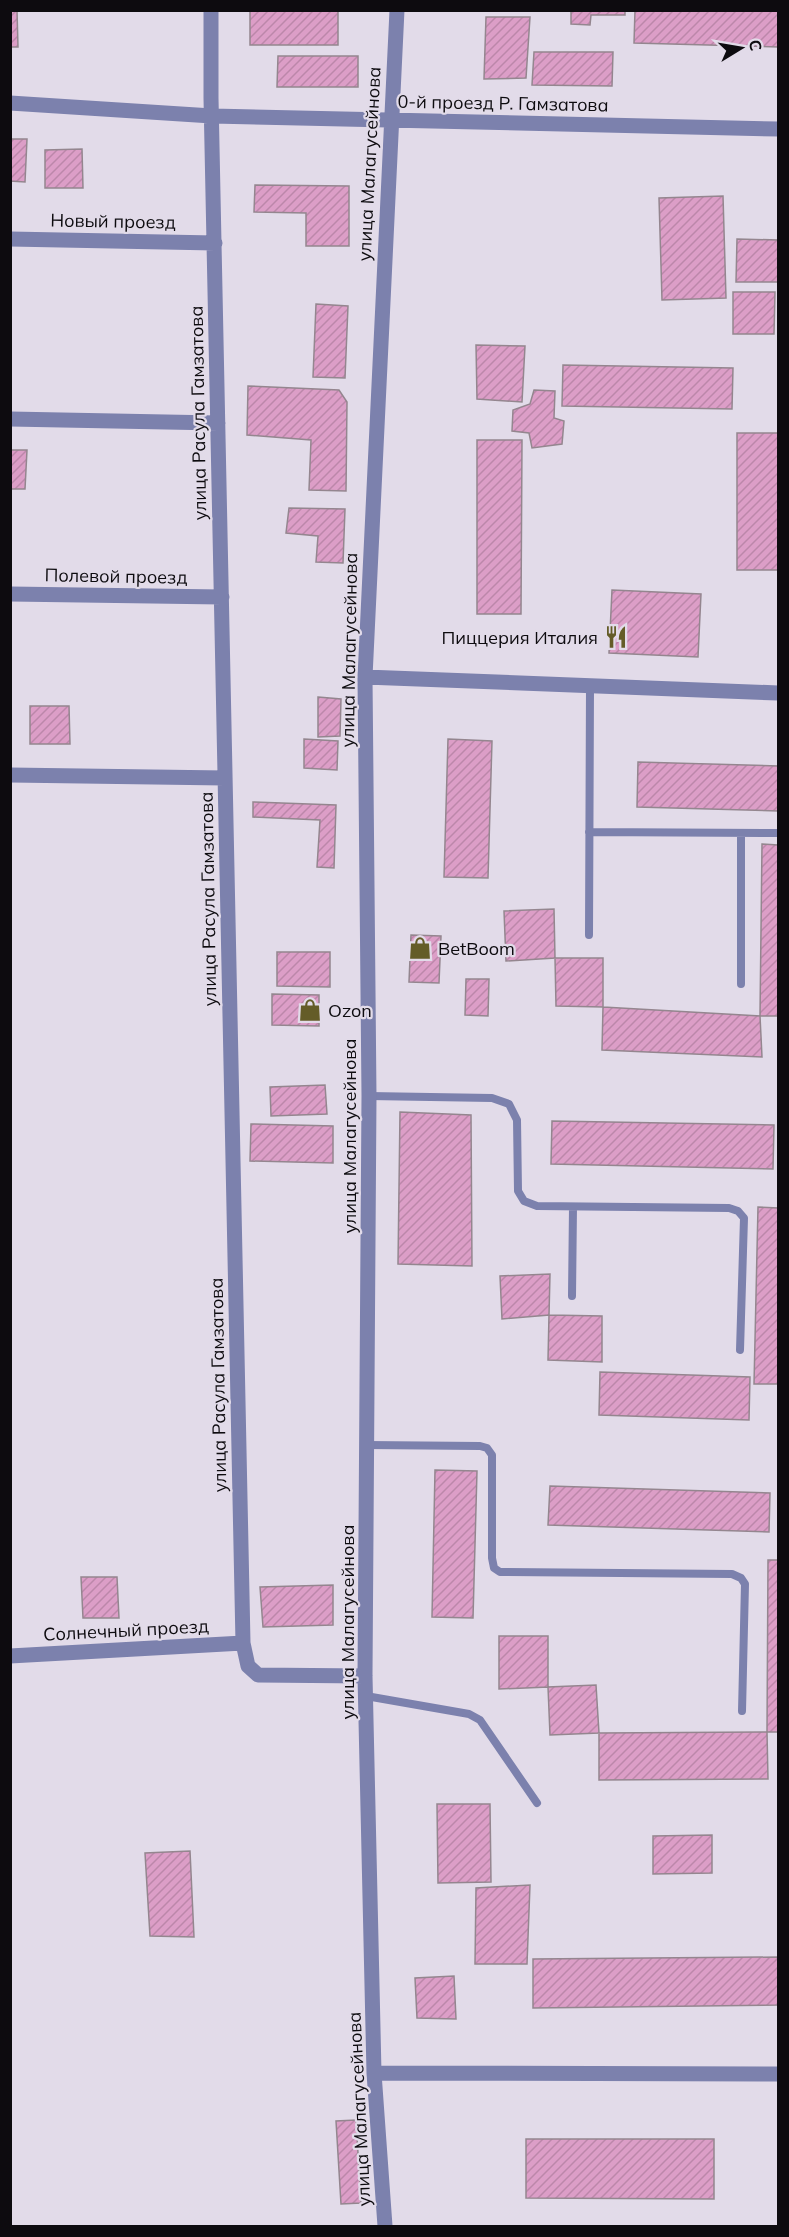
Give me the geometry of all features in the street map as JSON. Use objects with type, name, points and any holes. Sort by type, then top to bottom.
[{"type":"street","name":"улица Расула Гамзатова","points":[[211,10],[243,1643],[248,1666],[258,1675],[365,1676]]},
{"type":"street","name":"улица Малагусейнова","points":[[384,2226],[374,2073],[365,1676],[369,1096],[365,677],[398,10]]},
{"type":"street","name":"0-й проезд Р. Гамзатова","points":[[10,103],[212,116],[778,129]]},
{"type":"street","name":"Новый проезд","points":[[10,238],[214,243]]},
{"type":"street","points":[[10,419],[218,423]]},
{"type":"street","name":"Полевой проезд","points":[[10,594],[222,597]]},
{"type":"street","points":[[365,677],[778,693]]},
{"type":"street","points":[[10,775],[225,778]]},
{"type":"street","name":"Солнечный проезд","points":[[10,1656],[243,1643]]},
{"type":"street","points":[[374,2073],[778,2074]]},
{"type":"lane","points":[[589,935],[590,687]]},
{"type":"lane","points":[[589,832],[778,833]]},
{"type":"lane","points":[[741,833],[741,984]]},
{"type":"lane","points":[[369,1096],[492,1098],[509,1104],[517,1120],[518,1191],[524,1202],[537,1206],[729,1208],[738,1211],[744,1218],[740,1350]]},
{"type":"lane","points":[[572,1296],[573,1207]]},
{"type":"lane","points":[[366,1445],[480,1446],[487,1448],[492,1455],[492,1558],[494,1568],[500,1572],[732,1574],[741,1578],[745,1584],[742,1711]]},
{"type":"lane","points":[[366,1696],[469,1714],[480,1720],[537,1803]]},
{"type":"building","points":[[10,10],[17,10],[18,47],[10,47]]},
{"type":"building","points":[[250,10],[338,10],[338,45],[250,45]]},
{"type":"building","points":[[571,10],[625,10],[625,15],[591,15],[590,25],[571,24]]},
{"type":"building","points":[[635,10],[778,10],[778,47],[634,43]]},
{"type":"building","points":[[486,17],[530,17],[526,78],[484,79]]},
{"type":"building","points":[[534,52],[613,52],[612,86],[532,85]]},
{"type":"building","points":[[278,56],[358,56],[358,87],[277,87]]},
{"type":"building","points":[[10,139],[27,139],[25,182],[10,181]]},
{"type":"building","points":[[82,149],[83,188],[45,188],[45,150]]},
{"type":"building","points":[[255,185],[349,186],[349,246],[306,246],[306,213],[254,212]]},
{"type":"building","points":[[723,196],[726,298],[662,300],[659,198]]},
{"type":"building","points":[[737,239],[778,240],[778,282],[736,282]]},
{"type":"building","points":[[733,292],[775,292],[774,334],[733,334]]},
{"type":"building","points":[[316,304],[348,306],[345,378],[313,377]]},
{"type":"building","points":[[476,345],[525,346],[522,402],[477,399]]},
{"type":"building","points":[[563,365],[733,368],[732,409],[562,406]]},
{"type":"building","points":[[248,386],[339,390],[347,402],[346,491],[309,490],[311,440],[247,435]]},
{"type":"building","points":[[534,390],[555,391],[554,418],[564,421],[562,444],[532,448],[529,433],[512,431],[513,410],[530,404]]},
{"type":"building","points":[[737,433],[778,433],[778,570],[737,570]]},
{"type":"building","points":[[477,440],[522,440],[521,614],[477,614]]},
{"type":"building","points":[[10,450],[27,450],[25,489],[10,489]]},
{"type":"building","points":[[289,508],[345,509],[343,563],[316,562],[318,536],[286,533]]},
{"type":"building","points":[[612,590],[701,594],[698,657],[609,653]]},
{"type":"building","points":[[318,697],[341,699],[340,736],[318,737]]},
{"type":"building","points":[[30,706],[69,706],[70,744],[30,744]]},
{"type":"building","points":[[304,739],[338,741],[337,770],[304,768]]},
{"type":"building","points":[[448,739],[492,741],[488,878],[444,877]]},
{"type":"building","points":[[638,762],[778,766],[778,811],[637,807]]},
{"type":"building","points":[[253,802],[336,805],[334,868],[317,867],[320,820],[253,817]]},
{"type":"building","points":[[762,844],[778,845],[778,1016],[760,1016]]},
{"type":"building","points":[[554,909],[555,958],[506,961],[504,911]]},
{"type":"building","points":[[411,935],[441,936],[439,983],[409,982]]},
{"type":"building","points":[[277,952],[330,952],[330,987],[277,986]]},
{"type":"building","points":[[555,958],[603,958],[603,1007],[556,1006]]},
{"type":"building","points":[[466,979],[489,979],[488,1016],[465,1015]]},
{"type":"building","points":[[272,994],[319,995],[319,1026],[272,1025]]},
{"type":"building","points":[[603,1007],[760,1016],[762,1057],[602,1050]]},
{"type":"building","points":[[325,1085],[327,1114],[271,1116],[270,1087]]},
{"type":"building","points":[[400,1112],[471,1115],[472,1266],[398,1264]]},
{"type":"building","points":[[552,1121],[774,1125],[773,1169],[551,1164]]},
{"type":"building","points":[[251,1124],[333,1126],[333,1163],[250,1161]]},
{"type":"building","points":[[758,1207],[778,1208],[778,1384],[754,1384]]},
{"type":"building","points":[[550,1274],[549,1315],[502,1319],[500,1276]]},
{"type":"building","points":[[549,1315],[602,1316],[602,1362],[548,1360]]},
{"type":"building","points":[[600,1372],[750,1377],[749,1420],[599,1415]]},
{"type":"building","points":[[435,1470],[477,1471],[473,1618],[432,1617]]},
{"type":"building","points":[[550,1486],[770,1493],[769,1532],[548,1525]]},
{"type":"building","points":[[768,1560],[778,1560],[778,1732],[767,1732]]},
{"type":"building","points":[[81,1577],[117,1577],[119,1618],[83,1618]]},
{"type":"building","points":[[333,1585],[333,1625],[263,1627],[260,1587]]},
{"type":"building","points":[[499,1636],[548,1636],[548,1687],[499,1689]]},
{"type":"building","points":[[596,1685],[599,1733],[550,1735],[548,1687]]},
{"type":"building","points":[[767,1732],[768,1779],[599,1780],[599,1733]]},
{"type":"building","points":[[437,1804],[490,1804],[491,1882],[438,1883]]},
{"type":"building","points":[[712,1835],[712,1873],[653,1874],[653,1836]]},
{"type":"building","points":[[190,1851],[194,1937],[150,1936],[145,1853]]},
{"type":"building","points":[[530,1885],[527,1964],[475,1964],[476,1888]]},
{"type":"building","points":[[778,1957],[778,2005],[533,2008],[533,1959]]},
{"type":"building","points":[[454,1976],[456,2019],[417,2018],[415,1978]]},
{"type":"building","points":[[356,2120],[361,2203],[341,2204],[336,2121]]},
{"type":"building","points":[[526,2139],[714,2139],[714,2199],[526,2198]]},
{"type":"place","name":"Пиццерия Италия","points":[[616,637]]},
{"type":"place","name":"BetBoom","points":[[420,948]]},
{"type":"place","name":"Ozon","points":[[310,1010]]}]
